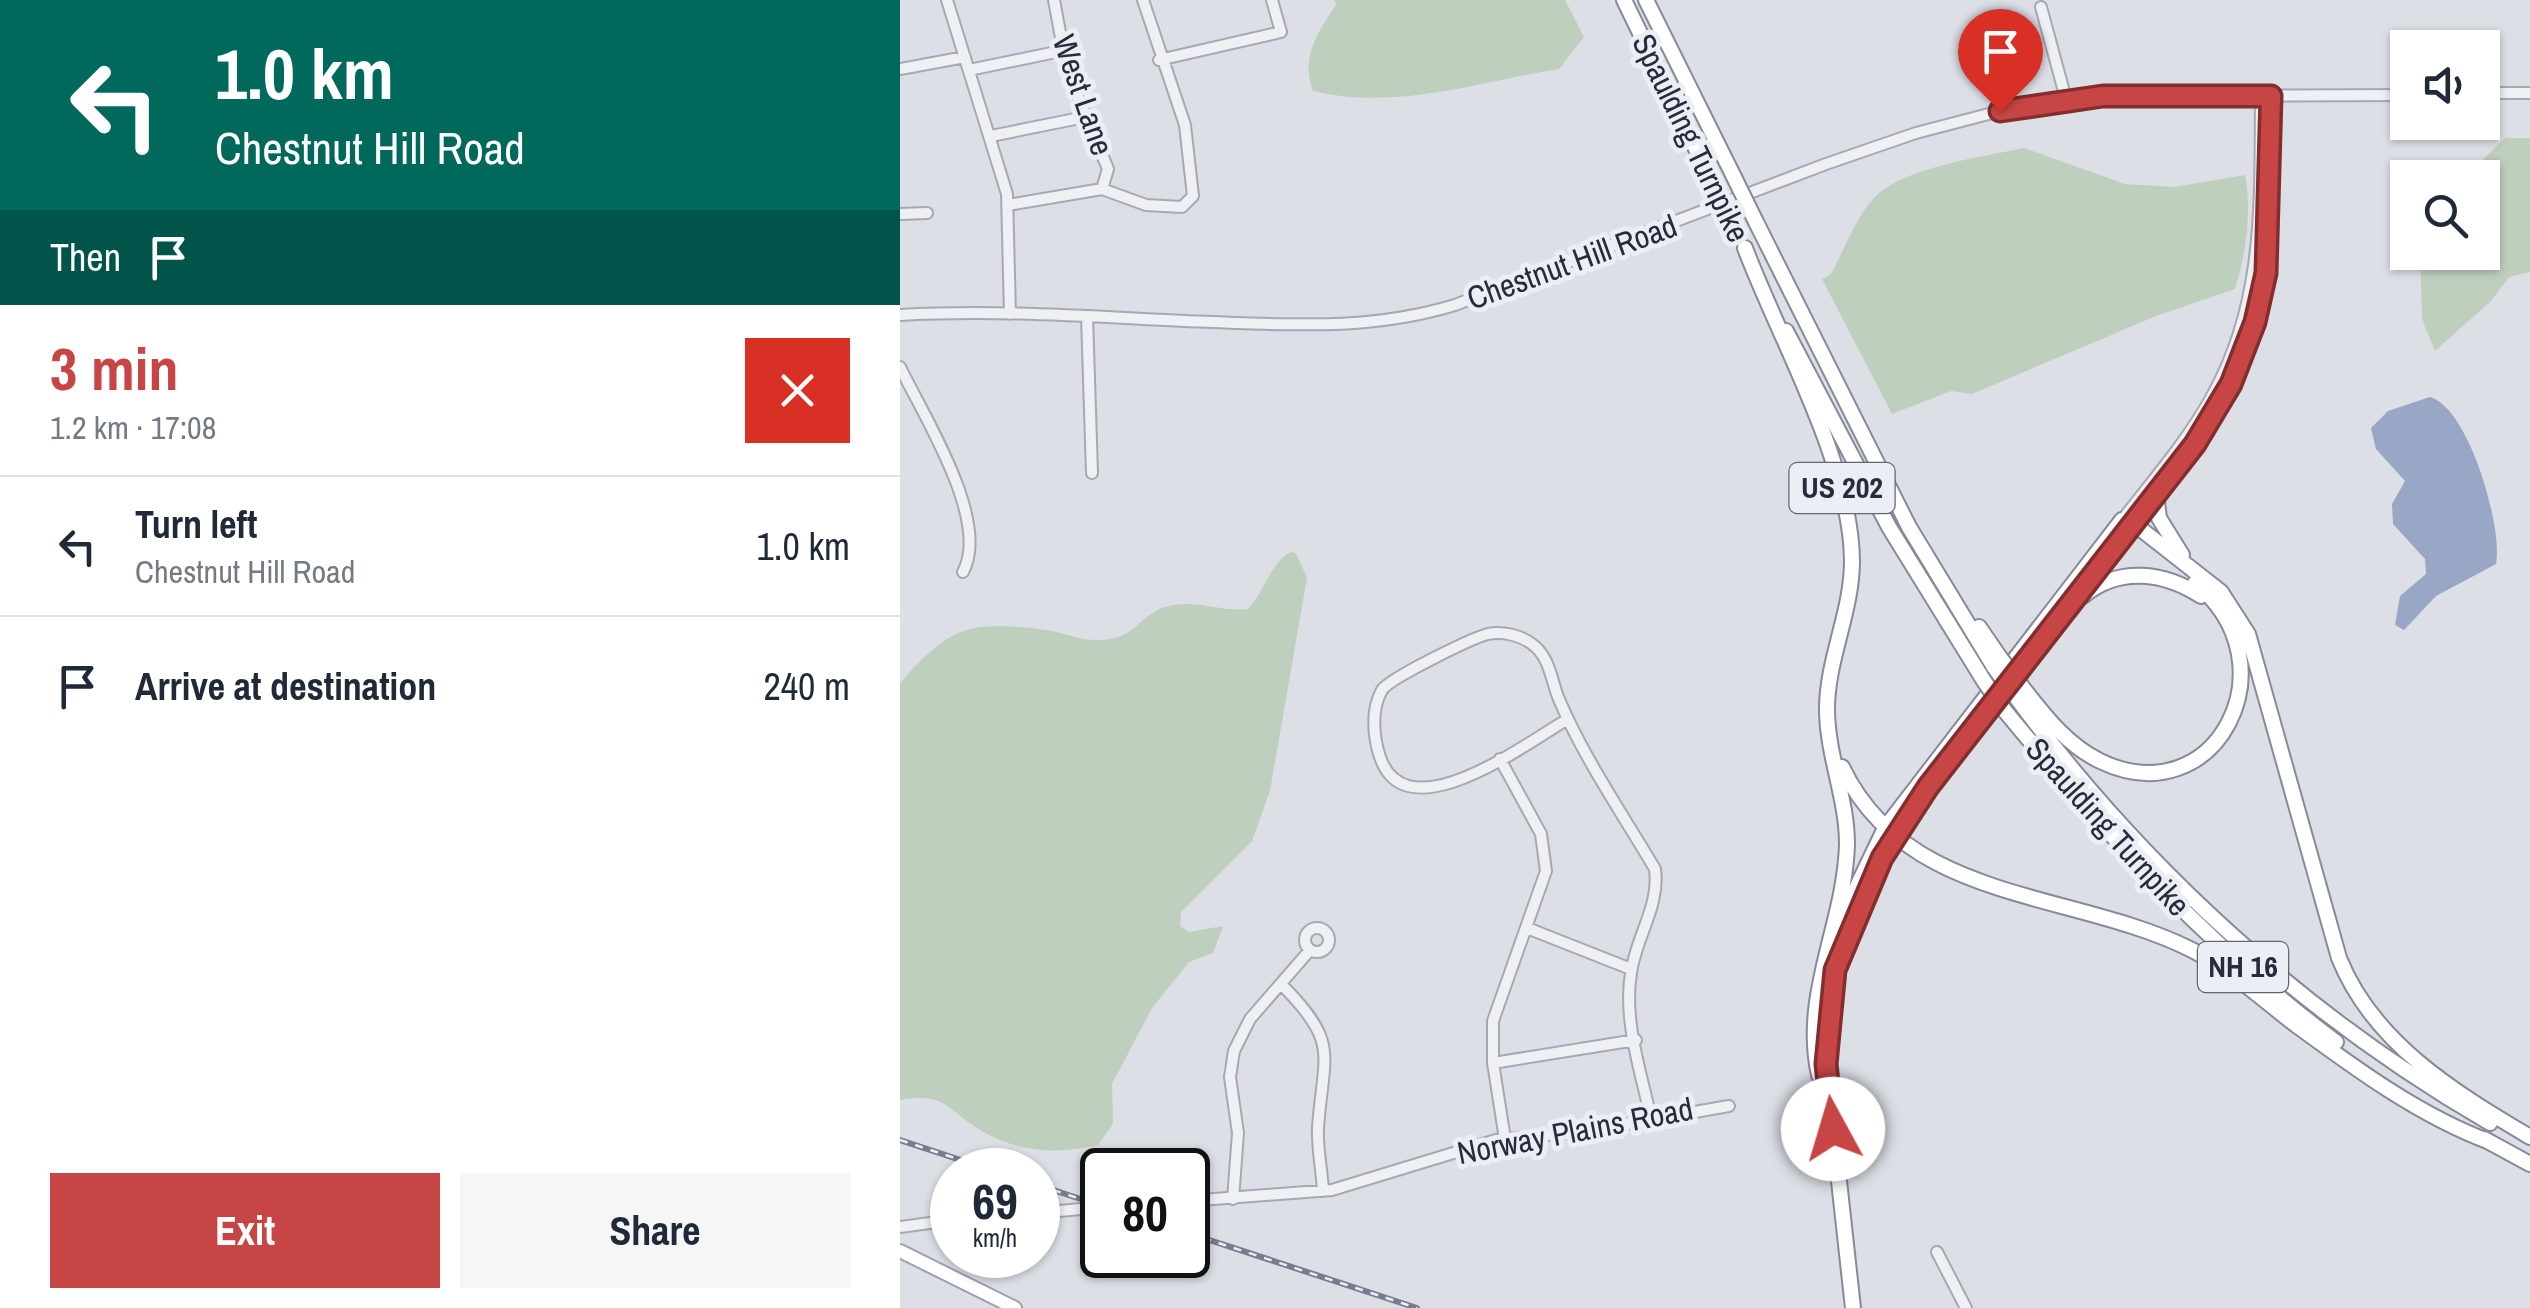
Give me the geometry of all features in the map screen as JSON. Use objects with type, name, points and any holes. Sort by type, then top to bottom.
[{"type":"highway","name":"Spaulding Turnpike","points":[[1624,0],[1854,466],[2006,712],[2122,852],[2234,959],[2342,1047],[2530,1164]]},
{"type":"highway","name":"Spaulding Turnpike","points":[[1648,0],[1917,542],[1997,663],[2100,802],[2249,950],[2374,1048],[2530,1146]]},
{"type":"highway","name":"US 202","points":[[1745,248],[1846,504],[1850,590],[1829,687],[1830,743],[1847,844],[1817,999],[1818,1073],[1829,1094]]},
{"type":"highway","points":[[2156,494],[2164,529],[2203,578]]},
{"type":"highway","points":[[2128,524],[2228,600],[2248,634],[2339,958],[2354,992],[2373,1020],[2405,1051],[2530,1138]]},
{"type":"highway","points":[[2020,692],[2064,736],[2097,759],[2124,769],[2172,768],[2216,741],[2236,710],[2243,666],[2230,625],[2206,592],[2128,524]]},
{"type":"highway","points":[[2051,629],[2128,524]]},
{"type":"highway","points":[[1890,832],[2128,524]]},
{"type":"highway","name":"US 202","points":[[1853,1308],[1829,1094],[1828,1016],[1835,970],[1890,832],[2051,629],[2091,590],[2134,575],[2178,582],[2212,605],[2230,625]]},
{"type":"highway","points":[[1830,743],[1860,801],[1890,832],[1959,875],[2188,948],[2231,974],[2359,1070],[2454,1128],[2490,1142]]},
{"type":"main road","points":[[900,1252],[1015,1308]]},
{"type":"street","name":"West Lane","points":[[1054,0],[1061,51],[1108,169],[1102,189]]},
{"type":"street","points":[[1008,205],[1102,189],[1146,205],[1176,209],[1193,196],[1185,126],[1143,0]]},
{"type":"street","points":[[1160,60],[1281,32],[1272,0]]},
{"type":"street","points":[[951,1],[1008,205],[1010,314]]},
{"type":"street","points":[[2041,7],[2066,99]]},
{"type":"street","points":[[969,70],[1061,51]]},
{"type":"street","points":[[900,68],[965,57]]},
{"type":"street","points":[[2500,94],[2530,93]]},
{"type":"street","name":"Chestnut Hill Road","points":[[900,315],[1010,314],[1322,326],[1406,318],[1521,281],[1916,133],[2066,99],[2390,94]]},
{"type":"street","points":[[2128,524],[2156,494],[2214,415],[2255,322],[2270,231],[2266,96]]},
{"type":"street","points":[[2128,524],[2200,416],[2242,327],[2259,248],[2266,96]]},
{"type":"street","points":[[991,136],[1085,117]]},
{"type":"street","points":[[900,214],[927,213]]},
{"type":"street","points":[[1086,316],[1092,473]]},
{"type":"street","points":[[900,367],[962,501],[972,542],[963,572]]},
{"type":"street","points":[[1568,719],[1500,759],[1441,787],[1410,788],[1394,779],[1382,763],[1375,734],[1377,703],[1383,688],[1406,670],[1484,636],[1511,635],[1530,642],[1542,654],[1568,719],[1655,869],[1658,890],[1631,968],[1628,995],[1650,1118]]},
{"type":"street","points":[[1500,759],[1544,848],[1546,871],[1493,1021],[1493,1063],[1505,1140]]},
{"type":"street","points":[[1528,928],[1631,968]]},
{"type":"street","points":[[1233,1199],[1238,1133],[1232,1059],[1250,1019],[1310,950]]},
{"type":"street","points":[[1281,984],[1311,1017],[1324,1051],[1326,1078],[1318,1132],[1324,1191]]},
{"type":"street","points":[[1493,1063],[1636,1040]]},
{"type":"street","name":"Norway Plains Road","points":[[1210,1201],[1324,1191],[1368,1182],[1505,1140],[1586,1131],[1729,1106]]},
{"type":"street","points":[[900,1227],[930,1223]]},
{"type":"street","points":[[1937,1252],[1966,1308]]},
{"type":"green space","points":[[1335,0],[1565,0],[1584,37],[1559,69],[1406,96],[1344,96],[1313,91],[1310,79],[1313,46],[1336,5]]},
{"type":"green space","points":[[2505,138],[2530,138],[2530,272],[2509,277],[2491,301],[2435,351],[2422,319],[2421,270],[2500,270],[2500,160],[2482,160]]},
{"type":"green space","points":[[2024,148],[2125,184],[2174,187],[2245,175],[2247,233],[2235,289],[2156,316],[1972,394],[1951,391],[1892,414],[1822,279],[1831,274],[1868,206],[1887,187],[1944,165]]},
{"type":"green space","points":[[1296,553],[1307,578],[1270,791],[1252,841],[1181,912],[1180,926],[1189,932],[1223,926],[1213,953],[1189,962],[1152,1008],[1112,1084],[1113,1124],[1098,1145],[1067,1150],[1028,1148],[991,1136],[935,1100],[900,1100],[900,683],[948,638],[980,627],[1020,627],[1099,640],[1129,632],[1165,607],[1197,604],[1248,609],[1284,556]]},
{"type":"water","points":[[2430,397],[2444,406],[2470,445],[2494,524],[2496,564],[2436,596],[2404,630],[2395,625],[2400,596],[2426,574],[2425,559],[2393,524],[2392,504],[2405,481],[2376,449],[2371,428],[2388,411]]},
{"type":"railway","points":[[900,1140],[930,1150]]},
{"type":"railway","points":[[1060,1192],[1080,1199]]},
{"type":"railway","points":[[1210,1240],[1417,1308]]},
{"type":"route","points":[[1833,1129],[1826,1064],[1835,970],[1882,858],[1928,787],[2206,428],[2231,384],[2248,342],[2266,273],[2271,96],[2103,96],[2000,111]]}]
